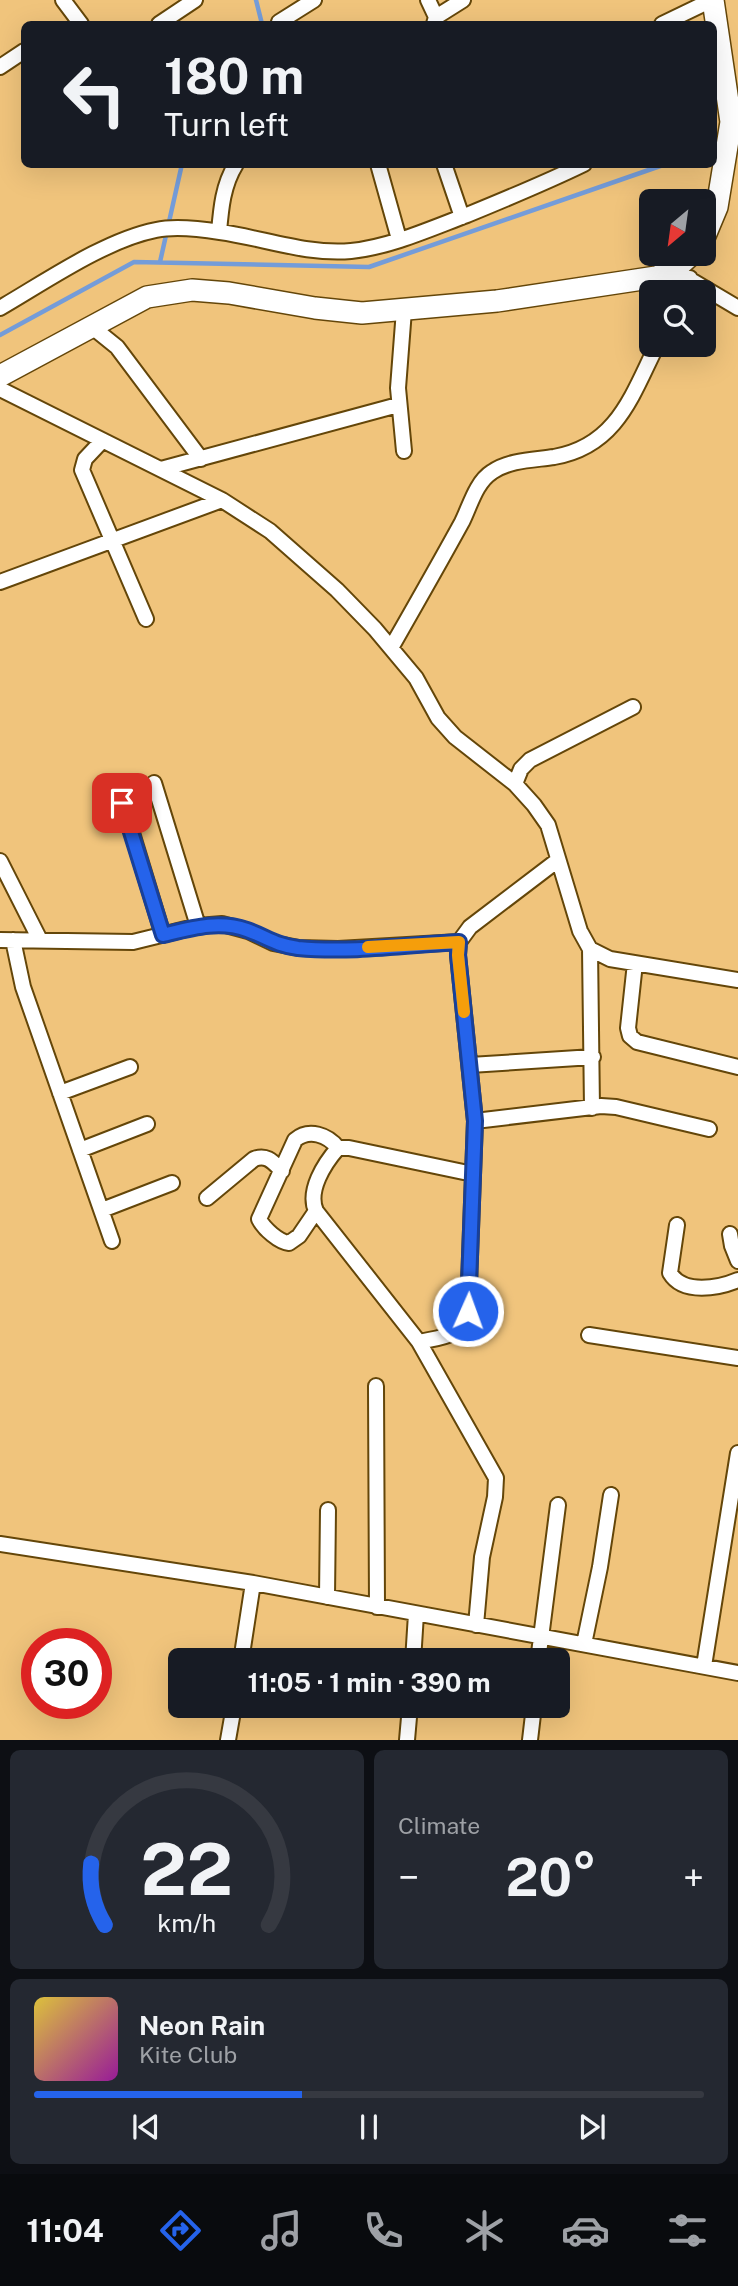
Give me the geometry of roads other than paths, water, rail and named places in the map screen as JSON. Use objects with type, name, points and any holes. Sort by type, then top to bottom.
[{"type":"street","points":[[63,0],[74,21]]},
{"type":"street","points":[[164,21],[195,0]]},
{"type":"street","points":[[281,21],[314,0]]},
{"type":"street","points":[[428,0],[435,21],[463,0]]},
{"type":"street","points":[[668,21],[712,0],[714,21]]},
{"type":"street","points":[[716,209],[724,109],[717,45]]},
{"type":"street","points":[[0,67],[21,53]]},
{"type":"street","points":[[219,232],[221,201],[234,168]]},
{"type":"street","points":[[379,168],[399,239]]},
{"type":"street","points":[[445,168],[462,217]]},
{"type":"street","points":[[0,308],[87,258],[130,237],[158,229],[219,232],[323,251],[373,248],[462,217],[576,168]]},
{"type":"street","points":[[682,280],[686,266]]},
{"type":"street","points":[[0,376],[147,297],[192,290],[229,293],[350,312],[497,301],[682,274],[738,309]]},
{"type":"street","points":[[404,310],[398,405],[404,450]]},
{"type":"street","points":[[91,326],[117,347],[201,458]]},
{"type":"street","points":[[391,648],[478,487],[492,472],[520,461],[572,454],[593,444],[615,424],[626,408],[651,357]]},
{"type":"street","points":[[0,389],[222,500],[270,531],[337,590],[391,648],[416,678],[438,718],[455,737],[515,784],[534,805],[548,825],[580,931],[590,949],[592,1108]]},
{"type":"street","points":[[161,469],[398,405]]},
{"type":"street","points":[[102,442],[85,459],[82,470],[145,619]]},
{"type":"street","points":[[0,582],[222,500]]},
{"type":"street","points":[[515,784],[521,769],[530,760],[633,707]]},
{"type":"street","points":[[154,783],[198,926]]},
{"type":"street","points":[[122,803],[163,935]]},
{"type":"street","points":[[419,1342],[450,1336],[460,1330],[467,1321],[475,1125],[458,955],[459,942],[470,927],[558,860]]},
{"type":"street","points":[[0,861],[40,940]]},
{"type":"street","points":[[113,1241],[6,940],[133,942],[198,926],[222,924],[248,930],[273,943],[299,948],[459,942]]},
{"type":"street","points":[[590,949],[610,960],[738,980]]},
{"type":"street","points":[[635,963],[628,1028],[630,1036],[637,1042],[738,1067]]},
{"type":"street","points":[[470,1065],[593,1057]]},
{"type":"street","points":[[60,1093],[130,1067]]},
{"type":"street","points":[[475,1125],[616,1107],[709,1129]]},
{"type":"street","points":[[80,1150],[148,1124]]},
{"type":"street","points":[[316,1211],[299,1236],[289,1243],[284,1243],[262,1225],[259,1219],[295,1140],[302,1134],[311,1133],[327,1138],[338,1149],[473,1174]]},
{"type":"street","points":[[338,1149],[325,1167],[312,1194],[316,1211],[419,1342],[496,1478],[495,1497],[481,1557],[476,1625]]},
{"type":"street","points":[[207,1198],[260,1156],[268,1157],[282,1171]]},
{"type":"street","points":[[102,1210],[172,1184]]},
{"type":"street","points":[[677,1225],[670,1273],[674,1279],[692,1287],[713,1287],[738,1280]]},
{"type":"street","points":[[730,1234],[738,1261]]},
{"type":"street","points":[[589,1335],[738,1358]]},
{"type":"street","points":[[376,1386],[377,1607]]},
{"type":"street","points":[[704,1666],[738,1453]]},
{"type":"street","points":[[584,1644],[611,1495]]},
{"type":"street","points":[[540,1648],[558,1505]]},
{"type":"street","points":[[327,1597],[328,1510]]},
{"type":"street","points":[[0,1544],[253,1583],[738,1673]]},
{"type":"street","points":[[243,1648],[253,1583]]},
{"type":"street","points":[[414,1648],[416,1614]]},
{"type":"street","points":[[228,1740],[231,1718]]},
{"type":"street","points":[[407,1740],[409,1718]]},
{"type":"street","points":[[530,1740],[533,1718]]},
{"type":"waterway","points":[[256,0],[261,21]]},
{"type":"waterway","points":[[160,262],[181,168]]},
{"type":"waterway","points":[[0,335],[134,262],[369,267],[654,168]]}]
